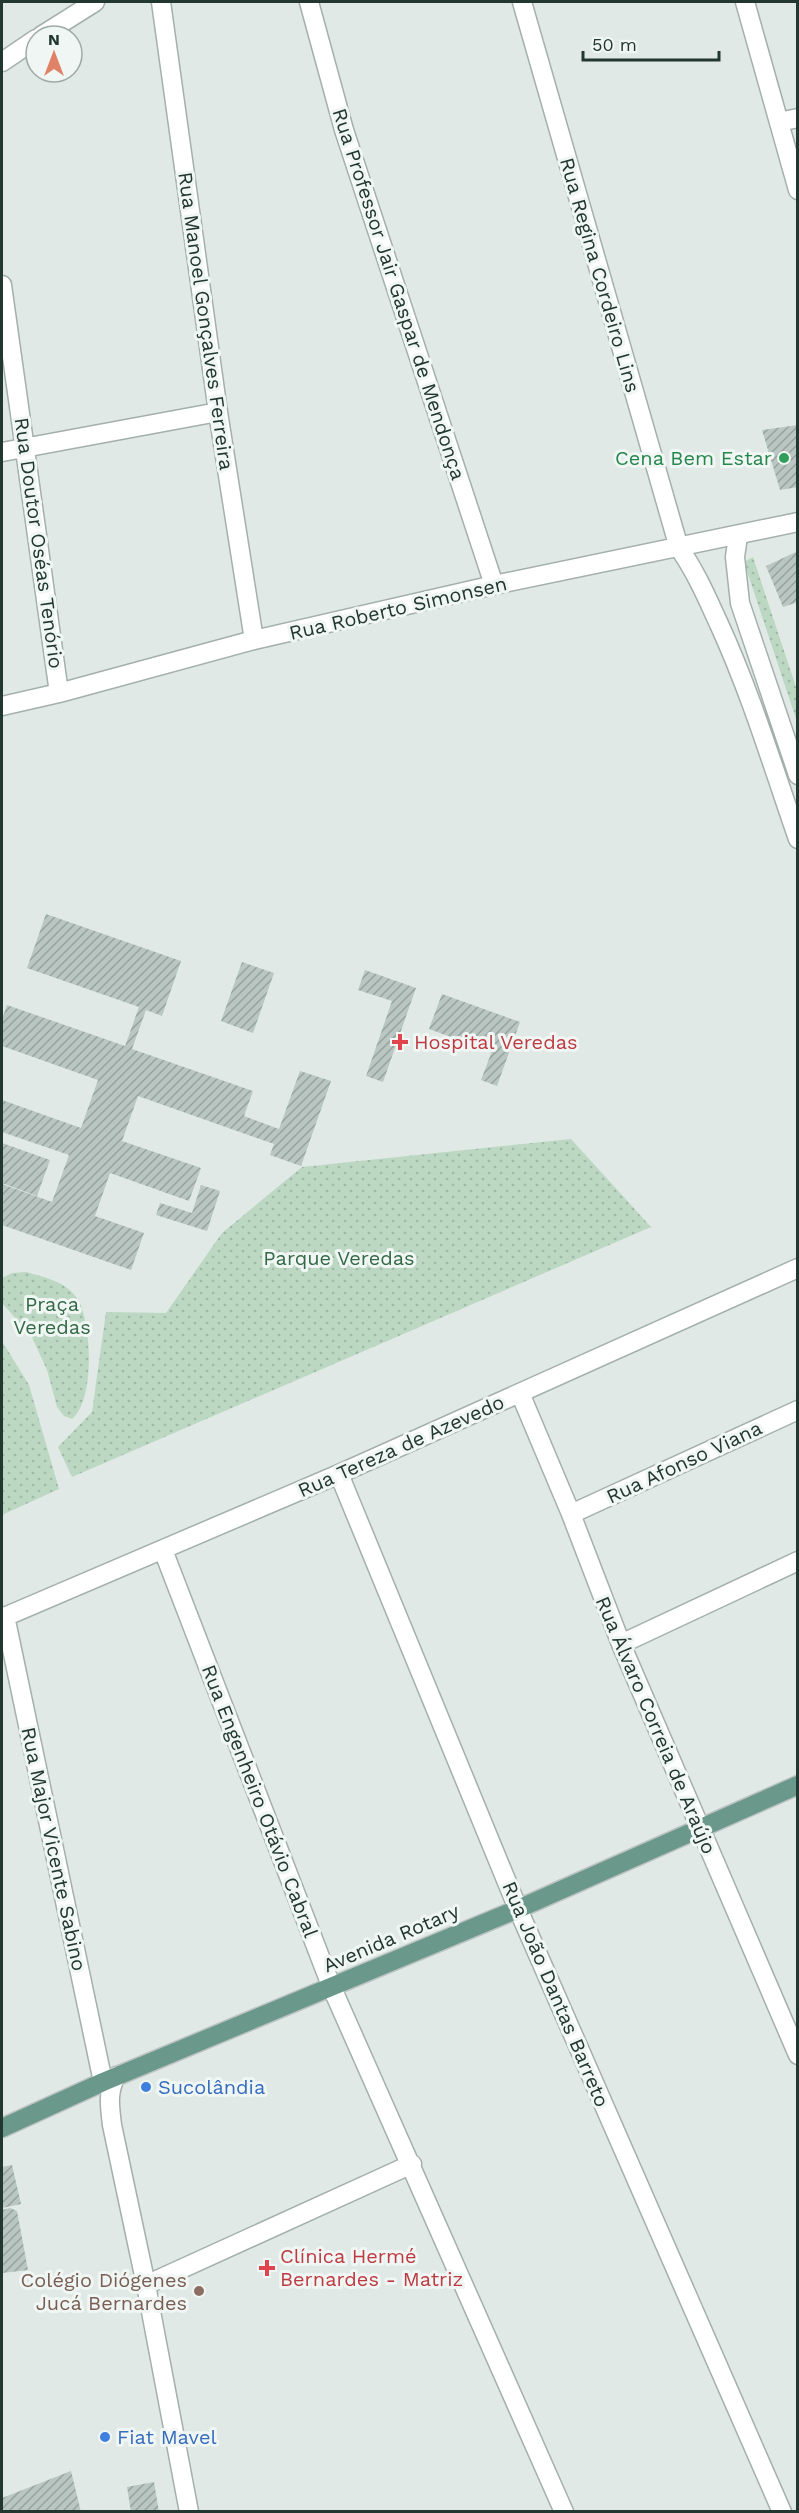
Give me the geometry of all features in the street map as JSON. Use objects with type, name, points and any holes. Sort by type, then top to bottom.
[{"type":"main road","name":"Avenida Rotary","points":[[2,2128],[110,2079],[332,1988],[798,1785]]},
{"type":"street","points":[[60,24],[95,2]]},
{"type":"street","name":"Rua Manoel Gonçalves Ferreira","points":[[161,2],[218,412],[254,640]]},
{"type":"street","name":"Rua Professor Jair Gaspar de Mendonça","points":[[309,2],[344,130],[494,585]]},
{"type":"street","name":"Rua Regina Cordeiro Lins","points":[[522,2],[679,548],[693,567],[732,653],[761,724],[798,839]]},
{"type":"street","points":[[745,2],[798,190]]},
{"type":"street","points":[[2,62],[24,47]]},
{"type":"street","points":[[779,122],[798,118]]},
{"type":"street","name":"Rua Doutor Oséas Tenório","points":[[2,285],[59,693]]},
{"type":"street","points":[[2,452],[218,412]]},
{"type":"street","name":"Rua Roberto Simonsen","points":[[2,706],[59,693],[254,640],[494,585],[798,522]]},
{"type":"street","points":[[738,536],[735,557],[740,603],[798,775]]},
{"type":"street","name":"Rua Tereza de Azevedo","points":[[3,1617],[339,1474],[798,1268]]},
{"type":"street","name":"Rua Álvaro Correia de Araújo","points":[[520,1393],[571,1514],[621,1644],[798,2055]]},
{"type":"street","name":"Rua Afonso Viana","points":[[571,1514],[798,1410]]},
{"type":"street","name":"Rua João Dantas Barreto","points":[[339,1474],[518,1908],[782,2511]]},
{"type":"street","name":"Rua Engenheiro Otávio Cabral","points":[[163,1550],[332,1988],[564,2511]]},
{"type":"street","points":[[621,1644],[798,1561]]},
{"type":"street","name":"Rua Major Vicente Sabino","points":[[3,1617],[110,2079],[108,2098],[112,2125],[146,2285],[189,2511]]},
{"type":"street","name":"Rua Major Vicente Sabino","points":[[72,2096],[88,2096],[99,2101],[112,2125]]},
{"type":"street","points":[[146,2285],[412,2164]]},
{"type":"green space","points":[[753,557],[797,690],[797,722],[744,562]]},
{"type":"green space","name":"Parque Veredas","points":[[571,1139],[651,1227],[72,1477],[58,1447],[92,1412],[106,1312],[166,1313],[222,1233],[302,1167]]},
{"type":"green space","name":"Praça Veredas","points":[[26,1272],[55,1281],[68,1289],[74,1294],[83,1311],[88,1343],[88,1380],[85,1396],[72,1419],[64,1416],[57,1407],[47,1370],[32,1337],[2,1303],[2,1278],[12,1273]]},
{"type":"green space","points":[[2,1341],[29,1385],[59,1489],[2,1515]]},
{"type":"building","name":"Cena Bem Estar","points":[[798,425],[798,487],[780,490],[762,430]]},
{"type":"building","points":[[798,551],[798,602],[783,607],[766,566]]},
{"type":"building","points":[[46,914],[181,961],[162,1016],[146,1010],[132,1049],[253,1091],[244,1116],[279,1129],[300,1071],[331,1081],[301,1166],[270,1155],[274,1144],[138,1096],[122,1141],[201,1168],[189,1201],[110,1173],[95,1216],[144,1233],[131,1270],[2,1225],[2,1184],[52,1202],[69,1155],[2,1132],[2,1100],[81,1128],[98,1080],[2,1046],[2,1019],[7,1005],[125,1046],[139,1007],[27,968]]},
{"type":"building","points":[[242,962],[274,973],[253,1033],[221,1021]]},
{"type":"building","points":[[365,970],[416,988],[383,1082],[366,1076],[392,1001],[358,990]]},
{"type":"building","points":[[442,994],[520,1022],[497,1086],[481,1080],[492,1051],[476,1046],[474,1050],[450,1041],[451,1037],[429,1029]]},
{"type":"building","points":[[2,1143],[50,1160],[37,1196],[2,1183]]},
{"type":"building","points":[[201,1185],[220,1191],[207,1231],[156,1215],[160,1203],[192,1213]]},
{"type":"building","points":[[12,2165],[21,2204],[2,2208],[2,2167]]},
{"type":"building","points":[[10,2208],[17,2211],[28,2270],[2,2273],[2,2210]]},
{"type":"building","points":[[71,2471],[81,2512],[2,2512],[2,2498]]},
{"type":"building","points":[[154,2482],[159,2512],[131,2512],[127,2487]]},
{"type":"place","name":"Cena Bem Estar","points":[[784,458]]},
{"type":"place","name":"Hospital Veredas","points":[[400,1042]]},
{"type":"place","name":"Sucolândia","points":[[146,2087]]},
{"type":"place","name":"Clínica Hermé Bernardes - Matriz","points":[[267,2268]]},
{"type":"place","name":"Colégio Diógenes Jucá Bernardes","points":[[199,2291]]},
{"type":"place","name":"Fiat Mavel","points":[[105,2437]]}]
